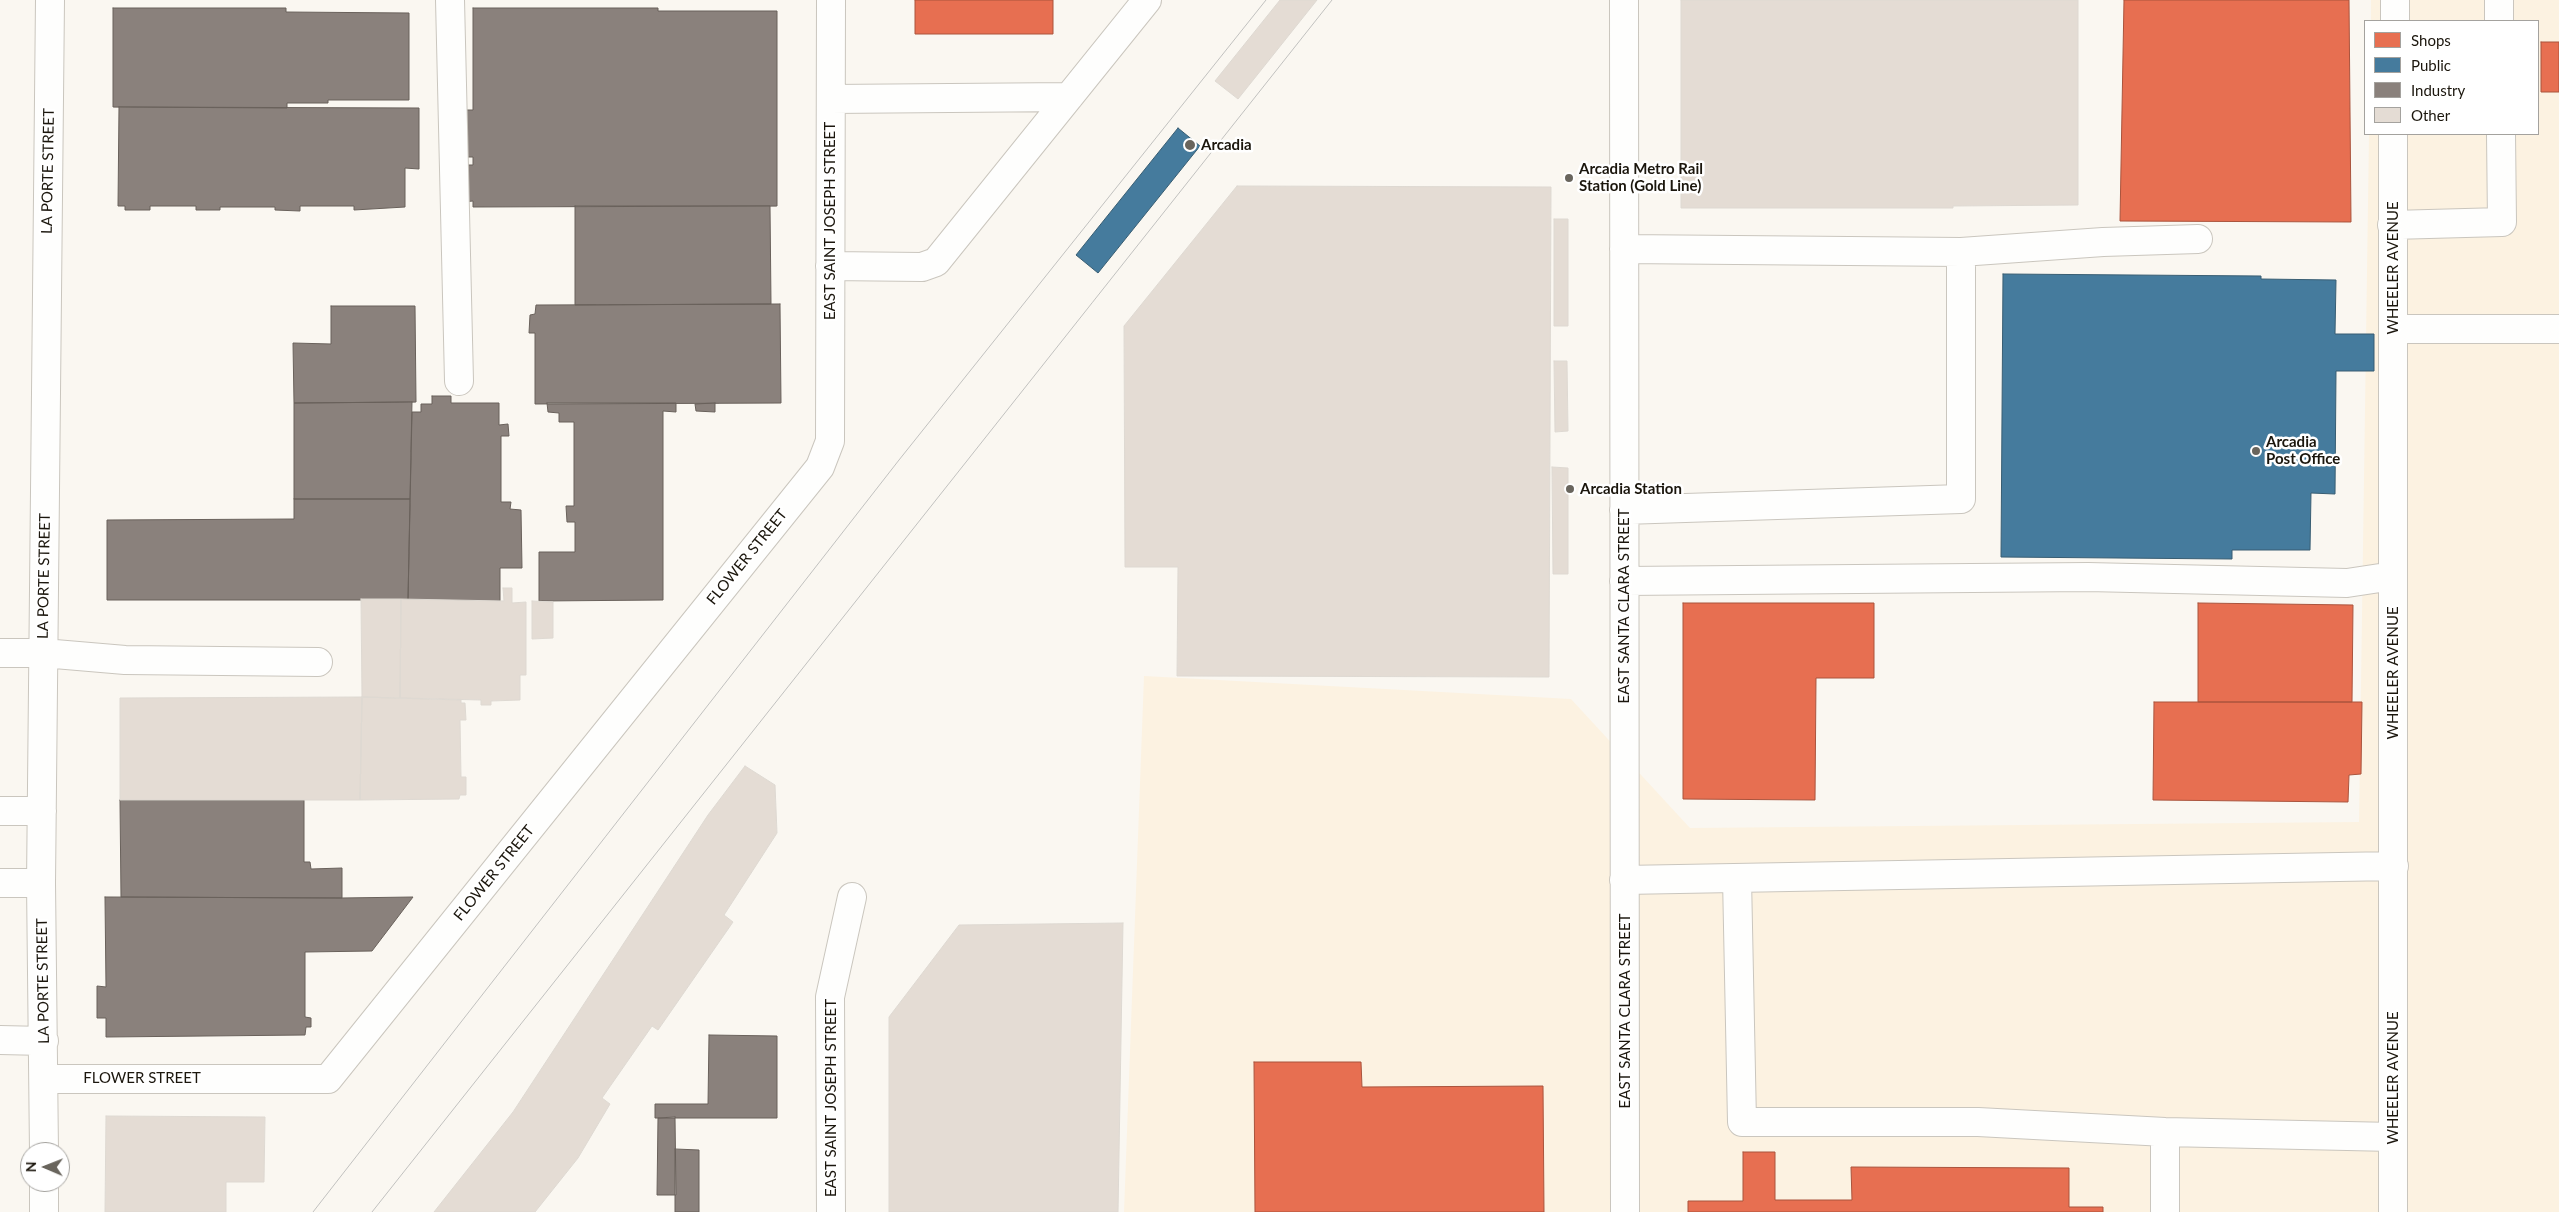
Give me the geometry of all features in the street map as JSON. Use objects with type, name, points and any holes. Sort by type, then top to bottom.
[{"type":"street","name":"LA PORTE STREET","points":[[44,1142],[41,883],[50,0]]},
{"type":"street","points":[[450,0],[459,381]]},
{"type":"street","name":"EAST SAINT JOSEPH STREET","points":[[830,441],[831,0]]},
{"type":"street","points":[[1123,0],[1123,30]]},
{"type":"street","points":[[830,266],[922,267],[936,262],[1147,0]]},
{"type":"street","name":"EAST SANTA CLARA STREET","points":[[1624,0],[1625,1212]]},
{"type":"street","points":[[2395,0],[2395,20]]},
{"type":"street","points":[[2499,0],[2499,20]]},
{"type":"street","points":[[831,99],[1069,97]]},
{"type":"street","name":"WHEELER AVENUE","points":[[2393,1212],[2393,576],[2395,464],[2392,224],[2394,135]]},
{"type":"street","points":[[2392,224],[2502,222],[2501,135]]},
{"type":"street","points":[[1624,249],[1961,252],[2103,242],[2198,239]]},
{"type":"street","points":[[1624,510],[1961,499],[1961,252]]},
{"type":"street","points":[[2393,329],[2559,329]]},
{"type":"street","name":"FLOWER STREET","points":[[44,1078],[328,1079],[820,467],[830,441]]},
{"type":"street","points":[[1624,581],[2088,577],[2347,583],[2393,576]]},
{"type":"street","points":[[0,653],[43,653],[125,660],[318,662]]},
{"type":"street","points":[[0,811],[42,811]]},
{"type":"street","points":[[1624,880],[2394,866]]},
{"type":"street","points":[[1738,878],[1742,1122],[1978,1122],[2165,1132],[2393,1137]]},
{"type":"street","points":[[0,883],[41,883]]},
{"type":"street","name":"EAST SAINT JOSEPH STREET","points":[[831,1212],[830,997],[852,897]]},
{"type":"street","points":[[0,1040],[44,1041]]},
{"type":"street","points":[[2165,1132],[2165,1212]]},
{"type":"street","points":[[44,1192],[44,1212]]},
{"type":"shaded area","points":[[2371,0],[2559,0],[2559,1212],[1124,1212],[1144,676],[1571,699],[1690,828],[2359,822],[2369,135],[2539,135],[2539,20],[2371,20]]},
{"type":"building: Shops","points":[[915,0],[1053,0],[1053,34],[915,34]]},
{"type":"building: Shops","points":[[2124,0],[2349,0],[2351,222],[2120,221]]},
{"type":"building: Shops","points":[[2541,42],[2559,42],[2559,92],[2541,92]]},
{"type":"building: Shops","points":[[1683,603],[1874,603],[1874,678],[1816,678],[1815,800],[1683,799]]},
{"type":"building: Shops","points":[[2198,603],[2353,605],[2352,702],[2198,702]]},
{"type":"building: Shops","points":[[2154,702],[2362,702],[2361,774],[2349,775],[2348,802],[2153,800]]},
{"type":"building: Shops","points":[[1254,1062],[1361,1062],[1362,1087],[1543,1086],[1544,1212],[1255,1212]]},
{"type":"building: Shops","points":[[1743,1152],[1775,1152],[1775,1200],[1852,1200],[1851,1167],[2069,1168],[2069,1207],[2103,1207],[2103,1212],[1688,1212],[1688,1201],[1743,1201]]},
{"type":"building: Public","points":[[1178,128],[1200,146],[1098,273],[1076,255]]},
{"type":"building: Public","points":[[2003,274],[2261,276],[2261,279],[2336,280],[2335,334],[2374,334],[2374,371],[2336,371],[2335,494],[2311,493],[2310,550],[2232,550],[2232,559],[2001,557]]},
{"type":"building: Industry","points":[[113,8],[286,8],[286,12],[409,13],[409,100],[328,100],[328,103],[287,103],[287,108],[113,107]]},
{"type":"building: Industry","points":[[473,8],[658,8],[658,11],[777,11],[777,206],[473,207],[473,201],[462,202],[467,165],[473,165],[473,157],[461,157],[461,110],[473,110]]},
{"type":"building: Industry","points":[[119,107],[419,108],[419,169],[405,168],[405,207],[354,210],[354,206],[300,206],[300,211],[275,210],[275,207],[220,207],[220,210],[196,210],[196,206],[150,206],[150,210],[125,210],[125,206],[118,206]]},
{"type":"building: Industry","points":[[575,206],[770,206],[771,304],[575,305]]},
{"type":"building: Industry","points":[[780,304],[781,403],[535,404],[535,333],[529,333],[530,315],[535,314],[536,305]]},
{"type":"building: Industry","points":[[331,306],[415,306],[416,402],[294,403],[293,343],[331,344]]},
{"type":"building: Industry","points":[[432,396],[451,396],[451,403],[499,403],[499,425],[508,424],[509,436],[501,436],[501,502],[511,502],[510,509],[521,510],[522,568],[500,568],[500,601],[408,600],[412,412],[421,412],[421,404],[432,404]]},
{"type":"building: Industry","points":[[412,402],[410,499],[294,499],[294,403]]},
{"type":"building: Industry","points":[[547,403],[676,403],[676,412],[663,411],[663,600],[539,601],[539,552],[575,552],[575,522],[567,522],[566,506],[574,506],[574,422],[559,422],[559,413],[548,412]]},
{"type":"building: Industry","points":[[715,403],[715,412],[696,411],[695,404]]},
{"type":"building: Industry","points":[[294,499],[410,499],[408,600],[107,600],[107,520],[294,519]]},
{"type":"building: Industry","points":[[120,800],[304,800],[304,862],[310,862],[311,869],[342,868],[342,898],[121,897]]},
{"type":"building: Industry","points":[[105,897],[413,897],[372,951],[305,952],[305,1017],[311,1018],[311,1027],[306,1027],[305,1035],[106,1037],[106,1018],[97,1018],[97,986],[106,987]]},
{"type":"building: Industry","points":[[709,1035],[777,1036],[777,1118],[655,1118],[655,1104],[708,1104]]},
{"type":"building: Industry","points":[[675,1117],[676,1195],[657,1195],[658,1118]]},
{"type":"building: Industry","points":[[675,1149],[699,1150],[699,1212],[675,1212]]},
{"type":"building: Other","points":[[1280,0],[1317,0],[1238,99],[1215,81]]},
{"type":"building: Other","points":[[1681,0],[2078,0],[2078,205],[1953,206],[1953,208],[1681,208]]},
{"type":"building: Other","points":[[1237,186],[1551,187],[1549,677],[1177,676],[1178,567],[1125,567],[1124,326]]},
{"type":"building: Other","points":[[1554,219],[1568,219],[1568,326],[1554,326]]},
{"type":"building: Other","points":[[1554,361],[1567,361],[1568,431],[1555,432]]},
{"type":"building: Other","points":[[1552,467],[1568,468],[1568,574],[1553,574]]},
{"type":"building: Other","points":[[503,588],[512,588],[512,603],[526,602],[526,675],[520,675],[520,700],[491,701],[491,705],[481,705],[481,700],[400,698],[401,599],[504,601]]},
{"type":"building: Other","points":[[361,599],[401,599],[400,698],[362,697]]},
{"type":"building: Other","points":[[532,601],[553,602],[553,638],[532,639]]},
{"type":"building: Other","points":[[362,697],[360,800],[120,800],[120,698]]},
{"type":"building: Other","points":[[362,697],[461,700],[461,703],[465,703],[466,720],[460,720],[461,777],[466,777],[466,795],[460,795],[459,799],[360,800]]},
{"type":"building: Other","points":[[745,766],[775,785],[777,833],[724,915],[733,922],[658,1030],[652,1026],[602,1098],[610,1104],[578,1158],[535,1212],[434,1212],[513,1112],[708,815]]},
{"type":"building: Other","points":[[1123,923],[1118,1212],[889,1212],[889,1017],[959,925]]},
{"type":"building: Other","points":[[106,1116],[265,1117],[264,1182],[226,1182],[226,1212],[105,1212]]},
{"type":"tram line","points":[[313,1212],[899,460],[1266,0]]},
{"type":"tram line","points":[[372,1212],[1332,0]]},
{"type":"place","name":"Arcadia","points":[[1190,145]]},
{"type":"place","name":"Arcadia Metro Rail Station (Gold Line)","points":[[1569,178]]},
{"type":"place","name":"Arcadia Post Office","points":[[2256,451]]},
{"type":"place","name":"Arcadia Station","points":[[1570,489]]}]
